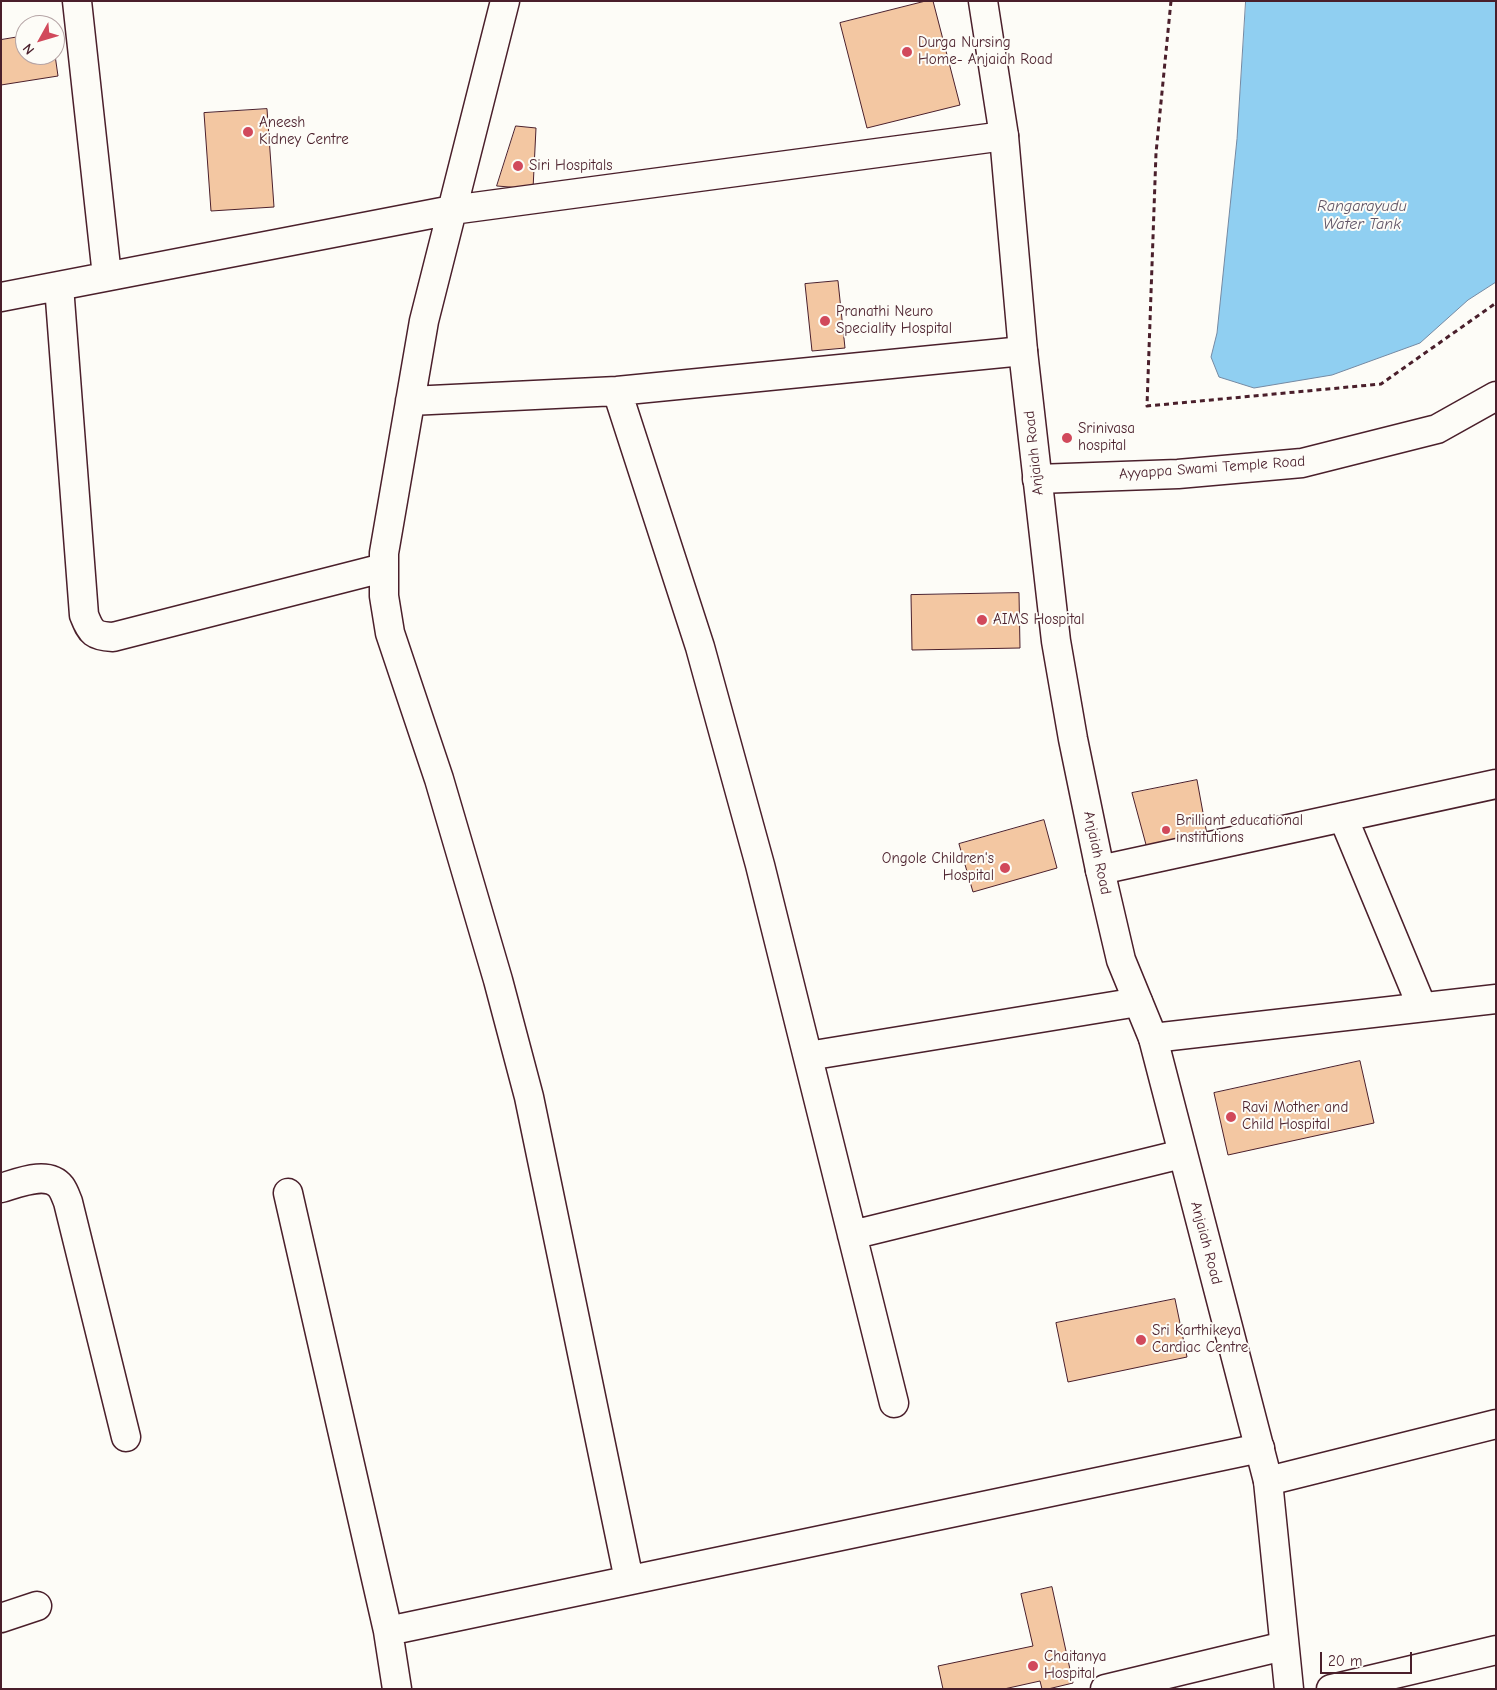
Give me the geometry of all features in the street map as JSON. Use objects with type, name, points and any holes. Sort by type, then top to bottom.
[{"type":"street","points":[[78,1],[107,276]]},
{"type":"street","points":[[505,1],[424,320],[384,553],[384,596],[390,633],[442,788],[529,1097],[629,1580]]},
{"type":"street","name":"Anjaiah Road","points":[[983,1],[1004,136],[1036,479],[1056,642],[1100,870],[1121,960],[1153,1038],[1268,1481],[1289,1689]]},
{"type":"street","points":[[1,297],[452,210],[1004,136]]},
{"type":"street","points":[[59,286],[84,615],[90,628],[99,636],[113,637],[383,568]]},
{"type":"street","points":[[410,401],[617,391],[1023,351]]},
{"type":"street","points":[[617,391],[700,647],[760,865],[894,1403]]},
{"type":"street","name":"Ayyappa Swami Temple Road","points":[[1036,479],[1178,474],[1302,463],[1437,429],[1496,396]]},
{"type":"street","points":[[1100,870],[1496,784]]},
{"type":"street","points":[[1343,817],[1422,1007]]},
{"type":"street","points":[[1153,1038],[1496,999]]},
{"type":"street","points":[[808,1056],[1138,1002]]},
{"type":"street","points":[[852,1235],[1182,1154]]},
{"type":"street","points":[[1,1188],[26,1180],[49,1179],[61,1187],[68,1202],[126,1437]]},
{"type":"street","points":[[288,1193],[388,1631],[397,1689]]},
{"type":"street","points":[[1268,1481],[1496,1424]]},
{"type":"street","points":[[388,1631],[1260,1448]]},
{"type":"street","points":[[1,1618],[37,1606]]},
{"type":"street","points":[[1104,1689],[1284,1646]]},
{"type":"street","points":[[1331,1689],[1496,1650]]},
{"type":"path","points":[[1171,1],[1156,153],[1147,406],[1382,384],[1496,303]]},
{"type":"water","name":"Rangarayudu Water Tank","points":[[1246,1],[1496,1],[1496,282],[1468,300],[1420,343],[1332,375],[1254,388],[1219,377],[1211,357],[1217,333],[1237,139]]},
{"type":"building","points":[[926,1],[933,1],[960,105],[867,128],[840,23]]},
{"type":"building","points":[[15,38],[15,65],[56,65],[58,76],[1,85],[1,40]]},
{"type":"building","points":[[267,109],[274,207],[211,211],[204,113]]},
{"type":"building","points":[[516,126],[536,128],[533,189],[497,186]]},
{"type":"building","points":[[838,281],[845,348],[812,351],[805,284]]},
{"type":"building","points":[[1019,593],[1020,648],[912,650],[911,595]]},
{"type":"building","points":[[1197,780],[1208,840],[1148,852],[1132,793]]},
{"type":"building","points":[[1044,820],[1057,868],[973,892],[959,844]]},
{"type":"building","points":[[1360,1061],[1374,1123],[1228,1155],[1214,1093]]},
{"type":"building","points":[[1175,1299],[1187,1357],[1068,1382],[1056,1323]]},
{"type":"building","points":[[1052,1587],[1073,1683],[1048,1689],[1042,1689],[1040,1681],[1004,1689],[943,1689],[938,1666],[1033,1646],[1021,1594]]},
{"type":"place","name":"Durga Nursing Home- Anjaiah Road","points":[[907,52]]},
{"type":"place","name":"Aneesh Kidney Centre","points":[[248,132]]},
{"type":"place","name":"Siri Hospitals","points":[[518,166]]},
{"type":"place","name":"Pranathi Neuro Speciality Hospital","points":[[825,321]]},
{"type":"place","name":"Srinivasa hospital","points":[[1067,438]]},
{"type":"place","name":"AIMS Hospital","points":[[982,620]]},
{"type":"place","name":"Brilliant educational institutions","points":[[1166,830]]},
{"type":"place","name":"Ongole Children's Hospital","points":[[1005,868]]},
{"type":"place","name":"Ravi Mother and Child Hospital","points":[[1231,1117]]},
{"type":"place","name":"Sri Karthikeya Cardiac Centre","points":[[1141,1340]]},
{"type":"place","name":"Chaitanya Hospital","points":[[1033,1666]]}]
